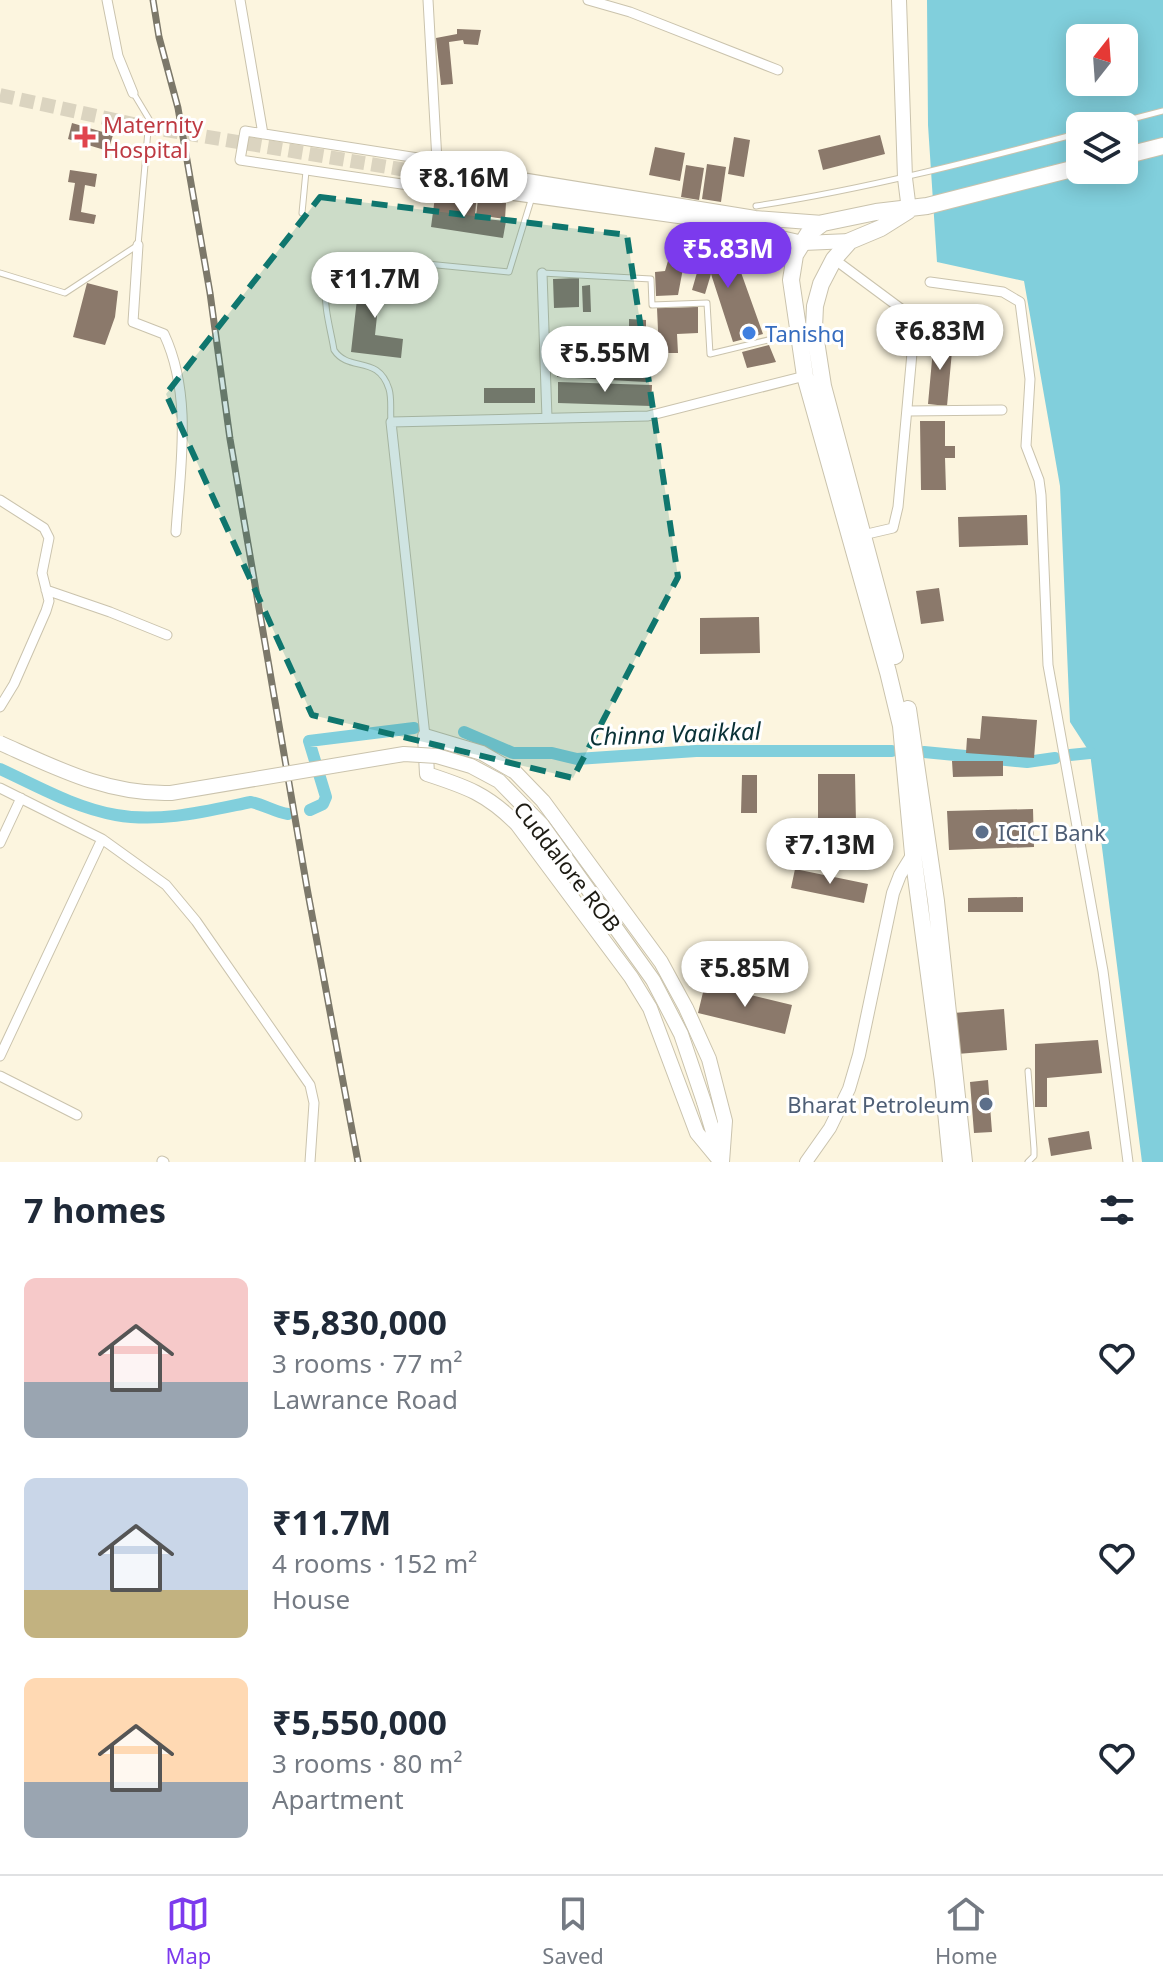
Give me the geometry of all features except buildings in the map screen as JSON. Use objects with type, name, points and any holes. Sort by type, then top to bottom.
[{"type":"highway","points":[[1138,152],[1163,146]]},
{"type":"highway","points":[[951,1162],[898,712],[805,376],[791,280],[795,255],[808,234],[823,223],[876,212],[909,210],[1066,171]]},
{"type":"highway","points":[[909,210],[881,228],[850,241],[834,259],[821,284],[815,306],[814,328],[823,386],[913,730],[936,901],[964,1162]]},
{"type":"main road","points":[[899,0],[905,178],[909,210]]},
{"type":"main road","points":[[452,177],[755,218],[823,223]]},
{"type":"main road","points":[[478,181],[533,196],[693,218],[803,243],[850,241]]},
{"type":"main road","points":[[425,736],[482,753],[515,772],[543,801],[661,962],[709,1059],[725,1121],[722,1162],[697,1133],[656,1022],[631,977],[517,824],[495,803],[469,788],[427,774],[425,736]]},
{"type":"main road","name":"Cuddalore ROB","points":[[0,743],[66,773],[107,787],[145,794],[171,793],[404,754],[437,756],[471,766],[499,781],[542,825],[653,980],[681,1034],[722,1162]]},
{"type":"street","points":[[107,0],[118,56],[133,93]]},
{"type":"street","points":[[240,0],[263,134]]},
{"type":"street","points":[[428,0],[437,161]]},
{"type":"street","points":[[588,0],[630,12],[778,70]]},
{"type":"street","points":[[245,131],[437,161],[478,181],[442,190],[240,160],[245,131]]},
{"type":"street","points":[[138,245],[133,322],[164,334],[181,399],[176,532]]},
{"type":"street","points":[[834,259],[904,311],[911,323],[913,342],[898,507],[893,528],[863,535]]},
{"type":"street","points":[[542,273],[547,418]]},
{"type":"street","points":[[930,282],[1003,292],[1020,302],[1030,379],[1026,446],[1039,480],[1041,495],[1048,665],[1103,971],[1128,1162]]},
{"type":"street","points":[[425,736],[391,422],[648,416],[805,376]]},
{"type":"street","points":[[908,411],[1002,410]]},
{"type":"street","points":[[0,500],[44,528],[49,538],[42,573],[49,601],[14,684],[0,707]]},
{"type":"street","points":[[46,590],[167,635]]},
{"type":"street","points":[[0,788],[102,839],[166,885],[196,921],[310,1085],[313,1095],[310,1162]]},
{"type":"street","points":[[0,843],[21,798]]},
{"type":"street","points":[[0,1056],[102,839]]},
{"type":"street","points":[[806,1162],[830,1128],[849,1089],[893,893],[913,854]]},
{"type":"street","points":[[0,1076],[77,1115]]},
{"type":"lane","points":[[0,273],[65,293],[138,245],[149,119],[133,93]]},
{"type":"lane","points":[[1138,117],[1163,111]]},
{"type":"lane","points":[[756,206],[833,194],[925,174],[1066,137]]},
{"type":"lane","points":[[302,213],[306,170]]},
{"type":"lane","points":[[391,422],[390,390],[383,377],[374,367],[347,361],[334,350],[324,290],[330,271],[336,263],[355,257],[509,272],[533,196]]},
{"type":"lane","points":[[542,273],[651,279],[652,305],[707,303],[710,354],[798,333]]},
{"type":"lane","points":[[1028,1071],[1034,1149],[1034,1156],[1028,1162]]},
{"type":"highlighted area","points":[[320,197],[627,235],[678,577],[573,778],[312,715],[166,394]]},
{"type":"water","points":[[927,0],[1163,0],[1163,1162],[1142,1162],[1090,753],[1070,722],[1060,486],[1024,281],[937,262],[928,125]]},
{"type":"waterway","name":"Chinna Vaaikkal","points":[[310,810],[323,804],[326,797],[309,741],[414,728]]},
{"type":"waterway","name":"Chinna Vaaikkal","points":[[464,732],[513,753],[552,753],[577,759],[696,751],[892,751]]},
{"type":"waterway","name":"Chinna Vaaikkal","points":[[924,752],[1027,762],[1055,758]]},
{"type":"waterway","name":"Chinna Vaaikkal","points":[[1070,755],[1090,753]]},
{"type":"waterway","name":"Chinna Vaaikkal","points":[[0,769],[71,802],[116,815],[167,817],[251,802],[288,814]]},
{"type":"tunnel","points":[[0,95],[142,126],[448,177]]},
{"type":"railway","points":[[153,0],[159,37],[178,108],[210,293],[230,439],[307,888],[358,1162]]},
{"type":"place","name":"Maternity Hospital","points":[[85,137]]},
{"type":"place","name":"Tanishq","points":[[749,333]]},
{"type":"place","name":"ICICI Bank","points":[[982,832]]},
{"type":"place","name":"Bharat Petroleum","points":[[986,1104]]}]
